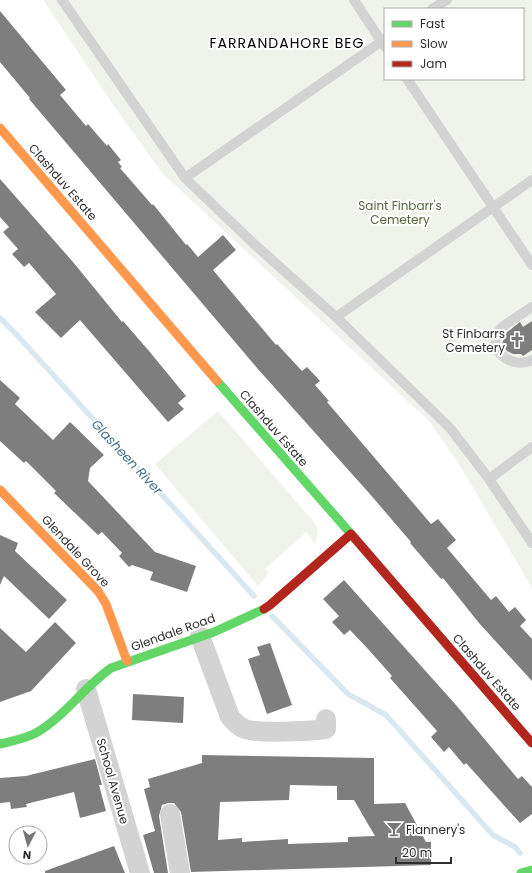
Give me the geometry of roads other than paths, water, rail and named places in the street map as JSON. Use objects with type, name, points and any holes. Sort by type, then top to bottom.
[{"type":"street","name":"Clashduv Estate","points":[[0,128],[412,606],[461,658],[532,743]]},
{"type":"street","name":"Glendale Grove","points":[[0,490],[98,590],[106,604],[127,661]]},
{"type":"street","name":"Glendale Road","points":[[0,744],[19,740],[55,721],[102,674],[127,661],[200,636],[249,616],[270,605],[351,534]]},
{"type":"street","points":[[200,636],[230,717],[236,724],[250,730],[317,730],[326,729],[326,719]]},
{"type":"street","name":"School Avenue","points":[[86,689],[140,873]]},
{"type":"street","points":[[170,814],[180,873]]},
{"type":"street","points":[[522,873],[532,870]]},
{"type":"lane","points":[[62,0],[185,178],[254,244],[336,317],[450,428],[489,479],[532,543]]},
{"type":"lane","points":[[185,178],[384,42],[354,0]]},
{"type":"lane","points":[[434,8],[447,0]]},
{"type":"lane","points":[[408,80],[532,265]]},
{"type":"lane","points":[[336,317],[492,206],[532,180]]},
{"type":"lane","points":[[532,307],[499,330],[496,338],[499,351],[508,361],[524,364],[532,360]]},
{"type":"lane","points":[[489,479],[532,447]]},
{"type":"waterway","name":"Glasheen River","points":[[0,318],[254,596]]},
{"type":"waterway","points":[[272,616],[348,694],[386,715],[493,835],[515,847],[520,853]]},
{"type":"place","name":"St Finbarrs Cemetery","points":[[517,340]]},
{"type":"place","name":"Flannery's","points":[[394,829]]},
{"type":"district","name":"FARRANDAHORE BEG","points":[[287,43]]},
{"type":"park label","name":"Saint Finbarr's Cemetery","points":[[400,212]]}]
